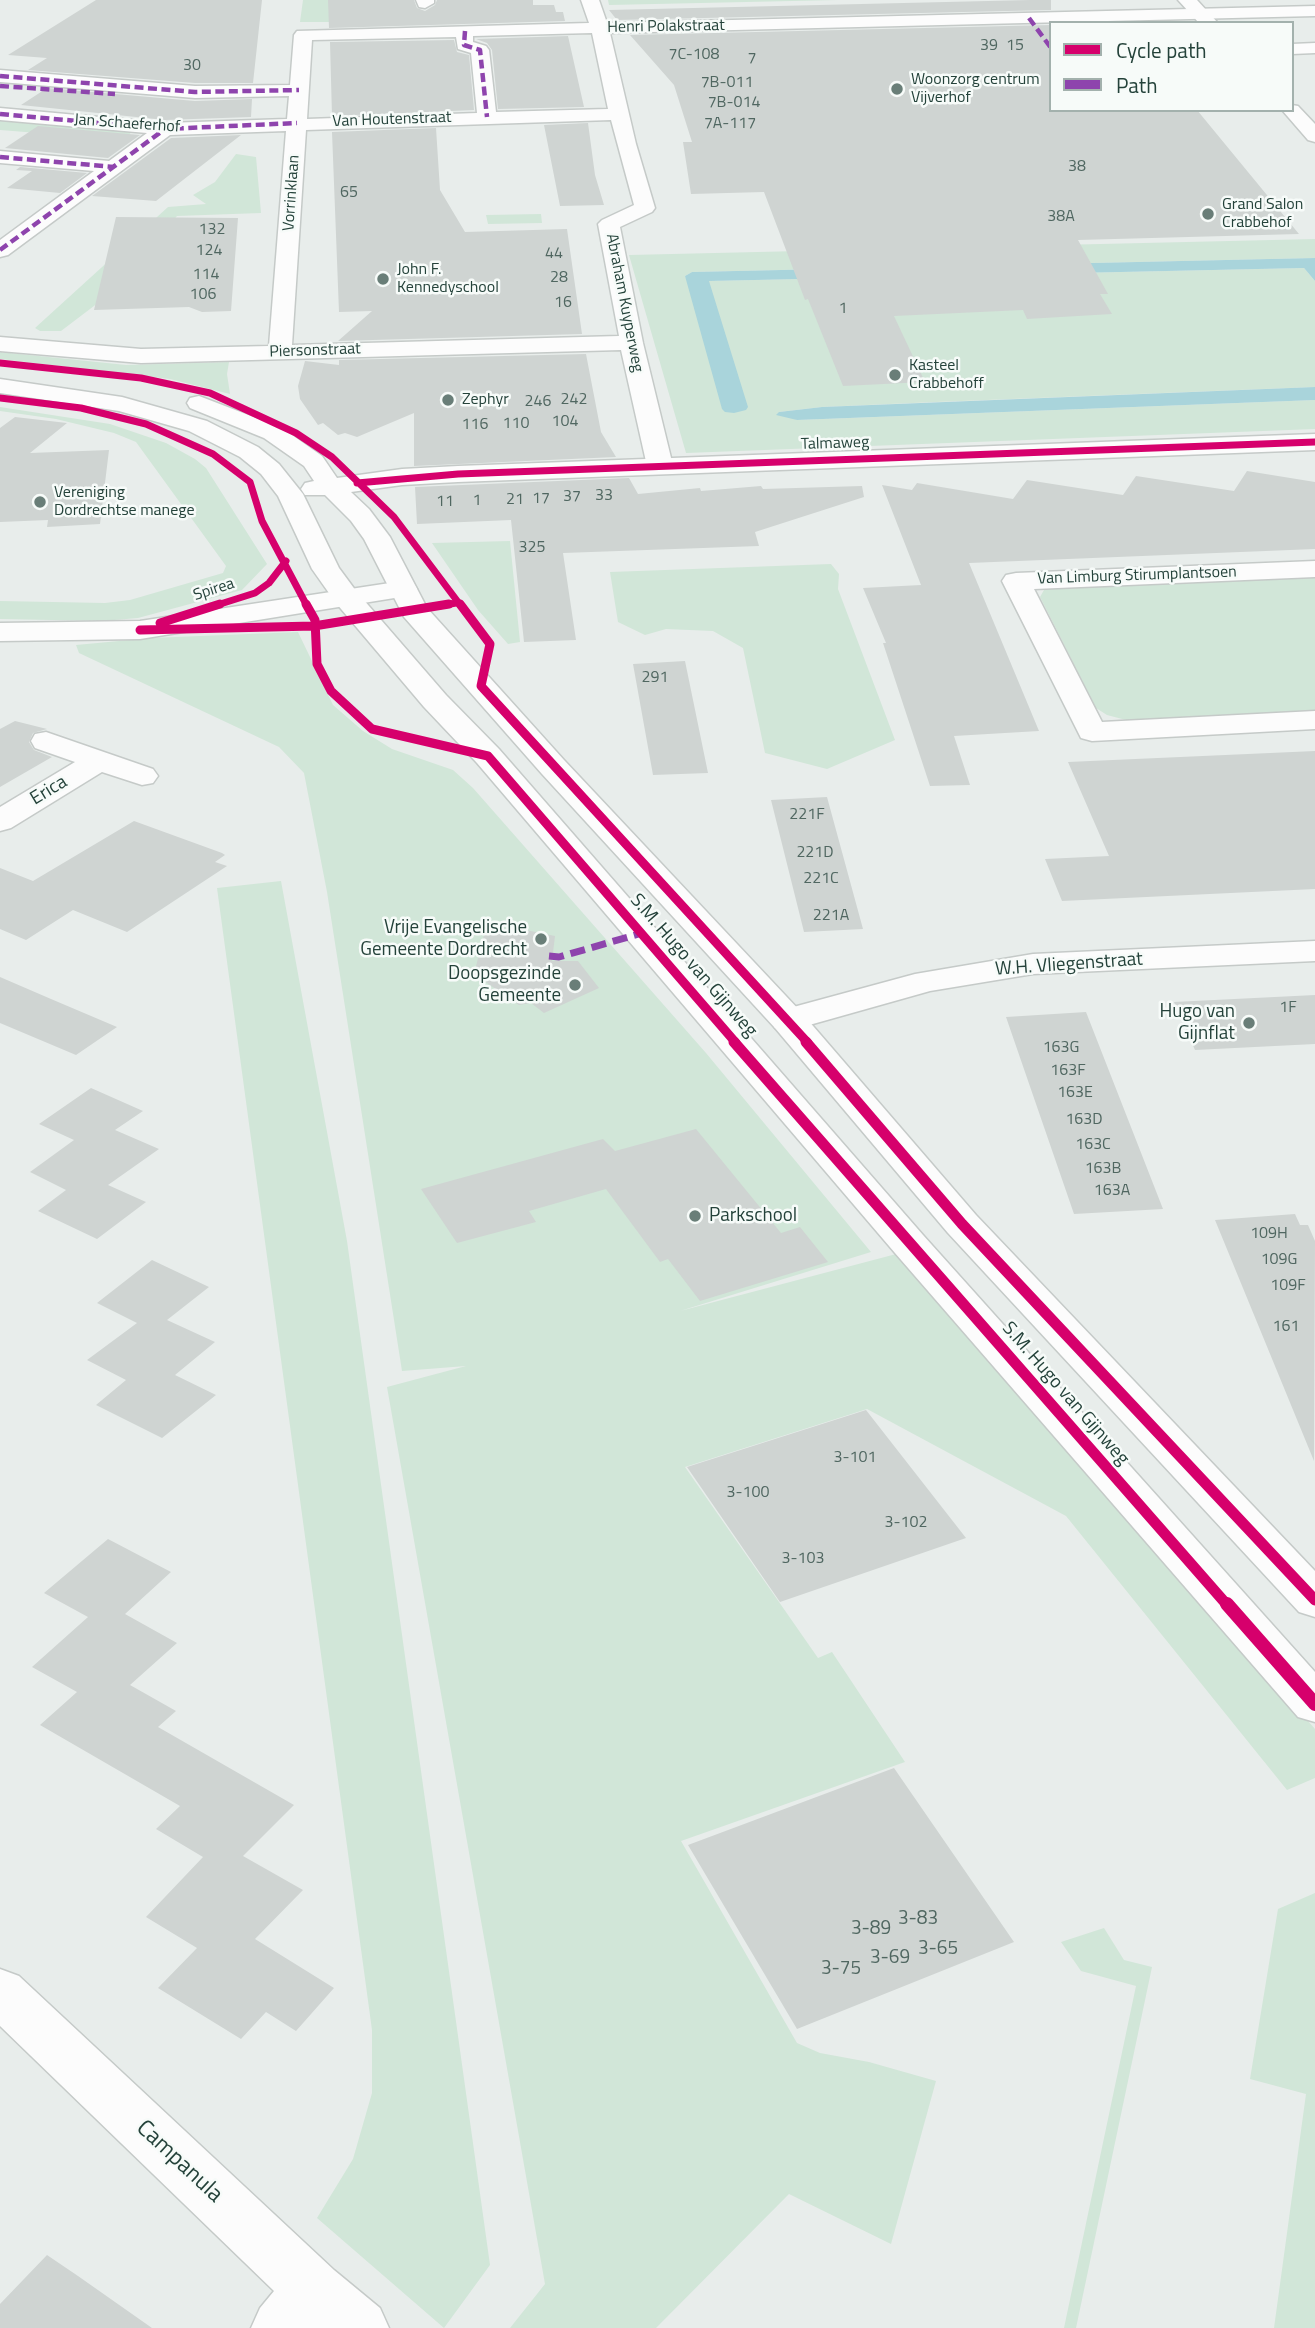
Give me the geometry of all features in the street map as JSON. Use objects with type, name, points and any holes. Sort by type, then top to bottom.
[{"type":"street","name":"Abraham Kuyperweg","points":[[590,0],[600,29],[619,114],[645,208],[609,224],[631,342],[660,466]]},
{"type":"street","points":[[1187,0],[1205,18]]},
{"type":"street","name":"Henri Polakstraat","points":[[303,35],[1029,18],[1205,18],[1315,11]]},
{"type":"street","points":[[1029,18],[1049,45]]},
{"type":"street","points":[[465,31],[464,45],[480,50],[487,117]]},
{"type":"street","name":"Vorrinklaan","points":[[280,352],[303,35]]},
{"type":"street","points":[[1294,49],[1315,48]]},
{"type":"street","name":"Jan Schaeferhof","points":[[0,76],[195,92]]},
{"type":"street","name":"Jan Schaeferhof","points":[[0,86],[142,96],[299,90]]},
{"type":"street","points":[[1293,112],[1315,136]]},
{"type":"street","name":"Jan Schaeferhof","points":[[0,114],[164,129],[297,123]]},
{"type":"street","name":"Van Houtenstraat","points":[[297,123],[619,114]]},
{"type":"street","points":[[0,250],[164,129]]},
{"type":"street","points":[[0,157],[114,167]]},
{"type":"street","name":"Piersonstraat","points":[[0,344],[141,356],[631,342]]},
{"type":"street","name":"S.M. Hugo van Gijnweg","points":[[0,373],[150,390],[189,399],[273,433],[313,461],[330,486],[360,514],[377,537],[420,617],[553,766],[788,1020],[962,1224],[1315,1600]]},
{"type":"street","name":"S.M. Hugo van Gijnweg","points":[[0,386],[122,404],[198,426],[249,452],[270,468],[290,494],[326,569],[346,597],[435,701],[497,766],[909,1244],[1315,1704]]},
{"type":"street","name":"Talmaweg","points":[[290,494],[330,486],[458,474],[1315,442]]},
{"type":"street","name":"Van Limburg Stirumplantsoen","points":[[1315,569],[1016,581],[1092,732],[1315,720]]},
{"type":"street","name":"Spirea","points":[[0,632],[140,630],[403,589]]},
{"type":"street","name":"Erica","points":[[46,741],[142,776]]},
{"type":"street","name":"Erica","points":[[0,821],[98,761]]},
{"type":"street","name":"W.H. Vliegenstraat","points":[[788,1020],[928,981],[1033,964],[1315,951]]},
{"type":"street","name":"Campanula","points":[[0,1992],[297,2308],[359,2328]]},
{"type":"green space","points":[[303,0],[344,0],[340,22],[300,22]]},
{"type":"green space","points":[[608,0],[838,0],[609,5]]},
{"type":"green space","points":[[0,119],[132,130],[127,140],[0,130]]},
{"type":"green space","points":[[236,154],[256,157],[261,213],[177,216],[119,287],[61,331],[40,331],[35,328],[168,207],[206,204],[193,195],[215,182]]},
{"type":"green space","points":[[541,214],[542,223],[488,224],[486,215]]},
{"type":"green space","points":[[1315,239],[1315,258],[692,272],[685,276],[724,336],[708,281],[1304,268],[1315,281],[1315,387],[822,407],[779,412],[797,420],[1315,400],[1315,429],[686,453],[629,255]]},
{"type":"green space","points":[[0,352],[126,365],[229,362],[227,374],[230,394],[170,379],[0,359]]},
{"type":"green space","points":[[0,407],[110,424],[166,443],[195,459],[206,468],[267,564],[242,590],[138,618],[103,621],[0,619],[0,601],[105,603],[130,600],[223,573],[226,566],[136,442],[114,433],[56,419],[0,411]]},
{"type":"green space","points":[[510,541],[520,642],[508,644],[478,610],[432,543]]},
{"type":"green space","points":[[831,564],[839,574],[838,589],[895,740],[827,769],[765,753],[743,648],[713,631],[666,629],[645,635],[618,622],[610,572]]},
{"type":"green space","points":[[1304,575],[1315,578],[1315,711],[1126,720],[1107,715],[1096,708],[1040,597],[1044,590],[1054,585]]},
{"type":"green space","points":[[298,632],[333,705],[363,731],[392,749],[453,770],[473,788],[706,1053],[871,1252],[680,1311],[900,1253],[1315,1729],[1315,1778],[1287,1790],[1066,1516],[867,1409],[685,1467],[818,1658],[832,1652],[905,1762],[681,1841],[797,2043],[820,2053],[869,2062],[936,2081],[891,2244],[789,2194],[656,2328],[510,2328],[545,2284],[387,1387],[466,1366],[402,1371],[327,892],[304,773],[279,747],[79,653],[76,645],[151,638]]},
{"type":"green space","points":[[281,881],[347,1241],[490,2265],[444,2328],[317,2218],[353,2159],[372,2093],[372,2030],[217,888]]},
{"type":"green space","points":[[1315,1893],[1315,2328],[1274,2328],[1306,2094],[1250,2079],[1278,1909]]},
{"type":"green space","points":[[1104,1928],[1124,1960],[1152,1967],[1076,2328],[1064,2328],[1136,1986],[1081,1971],[1061,1942]]},
{"type":"water","points":[[1315,258],[1315,281],[1304,268],[709,281],[748,407],[734,413],[722,409],[685,276],[692,272]]},
{"type":"water","points":[[1315,387],[1315,400],[797,420],[776,415],[779,412],[822,407]]},
{"type":"building","points":[[96,0],[262,0],[253,83],[195,83],[28,70],[47,58],[8,55]]},
{"type":"building","points":[[328,0],[414,0],[417,8],[425,11],[435,5],[437,0],[533,0],[533,5],[554,5],[556,12],[563,12],[565,21],[329,28]]},
{"type":"building","points":[[1051,0],[1051,10],[617,20],[609,10]]},
{"type":"building","points":[[1049,25],[1049,112],[1199,112],[1299,234],[1078,240],[1108,294],[1100,294],[1112,314],[1027,319],[1023,310],[894,316],[925,382],[843,386],[808,299],[805,300],[764,192],[691,194],[683,142],[692,142],[674,85],[630,35]]},
{"type":"building","points":[[568,36],[584,107],[498,109],[492,50],[487,43],[476,39]]},
{"type":"building","points":[[454,40],[457,52],[469,55],[474,110],[332,116],[330,42]]},
{"type":"building","points":[[47,88],[195,101],[252,99],[251,117],[165,120],[21,105]]},
{"type":"building","points":[[588,123],[595,175],[604,205],[560,206],[544,125]]},
{"type":"building","points":[[38,126],[140,135],[108,158],[5,148]]},
{"type":"building","points":[[436,128],[440,190],[465,232],[567,229],[582,334],[338,341],[372,311],[339,312],[332,132]]},
{"type":"building","points":[[241,135],[156,201],[92,196],[171,138]]},
{"type":"building","points":[[20,167],[87,173],[60,193],[7,188],[32,171],[16,170]]},
{"type":"building","points":[[116,217],[238,218],[231,311],[202,312],[189,307],[94,310]]},
{"type":"building","name":"Zephyr","points":[[586,354],[601,432],[616,457],[414,466],[414,413],[357,437],[345,433],[338,435],[323,423],[318,425],[300,399],[298,386],[305,361],[339,365],[339,360]]},
{"type":"building","points":[[15,417],[67,423],[30,453],[109,450],[100,524],[47,527],[48,520],[0,522],[0,428]]},
{"type":"building","points":[[1247,471],[1315,482],[1315,549],[969,563],[1039,731],[954,736],[970,785],[930,786],[883,643],[886,643],[863,588],[921,585],[882,485],[912,490],[917,483],[1013,499],[1027,480],[1123,495],[1136,476],[1234,491]]},
{"type":"building","points":[[629,478],[638,494],[700,488],[701,491],[761,486],[763,489],[862,486],[864,497],[755,532],[759,546],[563,553],[576,640],[524,642],[511,520],[417,524],[415,487]]},
{"type":"building","points":[[685,661],[708,773],[653,775],[633,664]]},
{"type":"building","points":[[15,721],[47,729],[33,733],[29,742],[34,750],[52,757],[0,787],[0,729]]},
{"type":"building","points":[[1315,751],[1315,889],[1062,901],[1045,859],[1109,856],[1068,762]]},
{"type":"building","points":[[827,797],[863,929],[804,932],[771,800]]},
{"type":"building","points":[[134,821],[222,853],[225,855],[215,862],[227,866],[127,932],[73,910],[26,940],[0,929],[0,868],[33,881]]},
{"type":"building","points":[[516,928],[555,936],[552,961],[578,961],[599,988],[544,1013],[531,1003],[519,1005],[474,974],[485,931]]},
{"type":"building","points":[[0,977],[117,1027],[76,1055],[0,1023]]},
{"type":"building","name":"Hugo van Gijnflat","points":[[1315,995],[1315,1044],[1195,1050],[1174,1002]]},
{"type":"building","points":[[1086,1012],[1163,1209],[1074,1214],[1006,1017]]},
{"type":"building","points":[[91,1088],[143,1111],[115,1130],[159,1149],[108,1185],[146,1202],[97,1239],[38,1211],[66,1190],[30,1172],[74,1140],[39,1124]]},
{"type":"building","points":[[696,1129],[781,1233],[800,1227],[828,1262],[700,1301],[668,1259],[660,1262],[606,1189],[529,1211],[536,1222],[457,1243],[421,1189],[603,1139],[615,1151]]},
{"type":"building","points":[[1295,1214],[1300,1225],[1308,1225],[1315,1241],[1314,1461],[1215,1220]]},
{"type":"building","points":[[152,1260],[209,1287],[167,1320],[215,1342],[175,1375],[216,1395],[162,1438],[96,1405],[126,1380],[87,1360],[137,1323],[97,1303]]},
{"type":"building","points":[[866,1410],[966,1538],[780,1602],[687,1467]]},
{"type":"building","points":[[108,1539],[171,1572],[125,1614],[177,1643],[130,1685],[176,1711],[158,1727],[294,1805],[243,1856],[303,1890],[255,1939],[334,1988],[296,2031],[266,2012],[241,2039],[158,1988],[197,1948],[146,1917],[203,1857],[156,1829],[180,1806],[40,1725],[77,1692],[32,1667],[88,1617],[44,1593]]},
{"type":"building","points":[[894,1768],[1014,1942],[797,2029],[688,1845]]},
{"type":"building","points":[[47,2255],[152,2328],[0,2328],[0,2304]]},
{"type":"marked path","points":[[1029,18],[1049,45]]},
{"type":"marked path","points":[[465,31],[464,45],[480,50],[487,117]]},
{"type":"marked path","points":[[0,76],[195,92],[299,90]]},
{"type":"marked path","points":[[0,86],[115,94]]},
{"type":"marked path","points":[[0,114],[165,129],[297,123]]},
{"type":"marked path","points":[[0,250],[165,129]]},
{"type":"marked path","points":[[0,157],[114,167]]},
{"type":"marked path","points":[[549,956],[559,957],[642,933]]},
{"type":"cycle path","points":[[0,363],[141,378],[210,393],[296,433],[332,457],[394,517],[490,644],[481,686],[788,1020],[962,1224],[1315,1600]]},
{"type":"cycle path","points":[[0,398],[81,408],[146,424],[213,454],[250,482],[262,521],[315,620],[317,664],[331,691],[372,729],[488,756],[909,1244],[1315,1704]]},
{"type":"cycle path","points":[[357,483],[458,474],[1315,442]]},
{"type":"cycle path","points":[[160,623],[255,593],[269,583],[286,561]]},
{"type":"cycle path","points":[[140,630],[314,626],[456,603]]},
{"type":"place","name":"Woonzorg centrum Vijverhof","points":[[897,89]]},
{"type":"place","name":"Grand Salon Crabbehof","points":[[1208,214]]},
{"type":"place","name":"John F. Kennedyschool","points":[[383,279]]},
{"type":"place","name":"Kasteel Crabbehoff","points":[[895,375]]},
{"type":"place","name":"Zephyr","points":[[448,400]]},
{"type":"place","name":"Vereniging Dordrechtse manege","points":[[40,502]]},
{"type":"place","name":"Vrije Evangelische Gemeente Dordrecht","points":[[541,939]]},
{"type":"place","name":"Doopsgezinde Gemeente","points":[[575,985]]},
{"type":"place","name":"Hugo van Gijnflat","points":[[1249,1023]]},
{"type":"place","name":"Parkschool","points":[[695,1216]]}]
